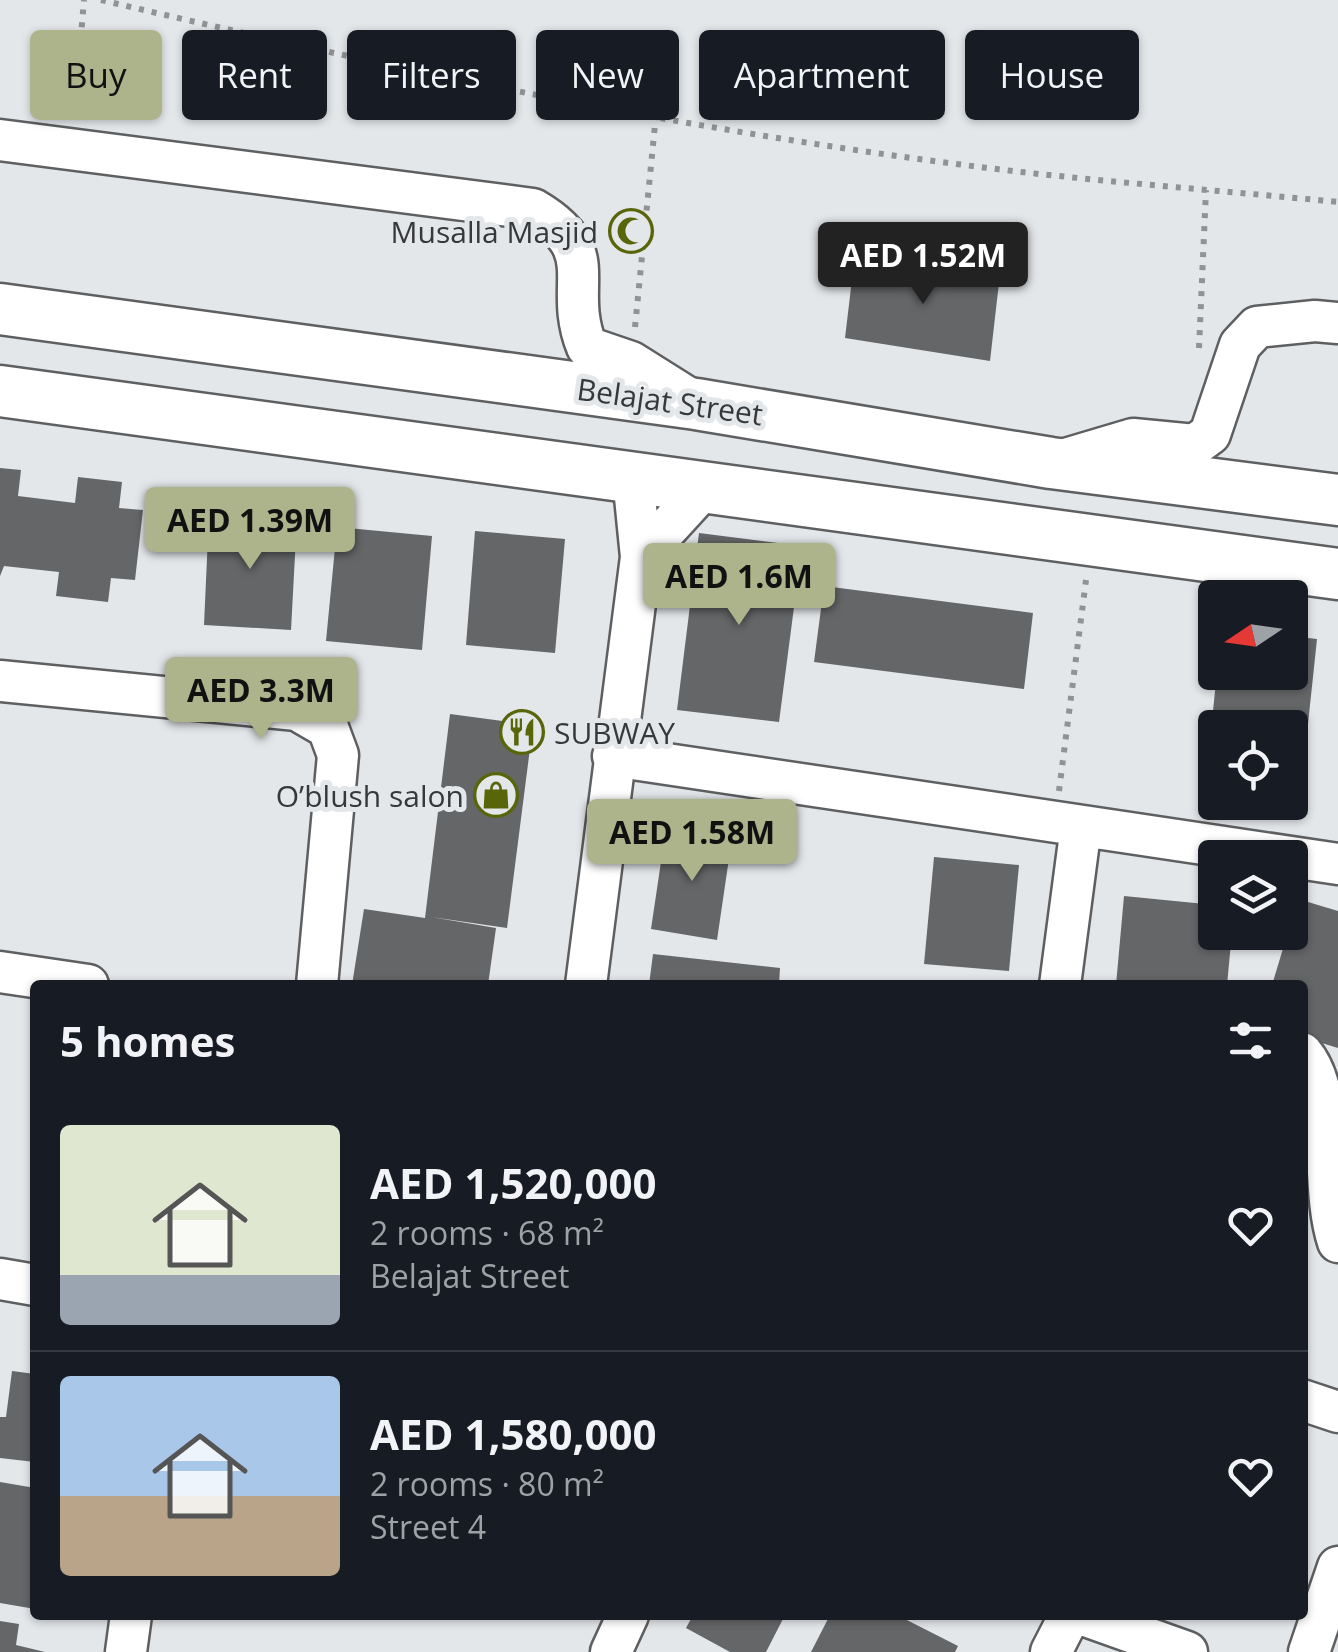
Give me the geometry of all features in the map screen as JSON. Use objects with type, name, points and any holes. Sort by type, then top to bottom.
[{"type":"main road","name":"Belajat Street","points":[[0,309],[696,404],[1050,463],[1338,500]]},
{"type":"main road","points":[[0,392],[1338,574]]},
{"type":"street","points":[[0,140],[534,209],[556,222],[578,252],[579,326],[588,347],[631,362],[696,404]]},
{"type":"street","points":[[1050,463],[1133,440],[1194,444],[1210,434],[1240,345],[1257,327],[1316,320],[1338,323]]},
{"type":"street","points":[[587,980],[641,556],[634,477]]},
{"type":"street","points":[[641,556],[706,486]]},
{"type":"street","points":[[0,681],[297,710],[328,728],[338,755],[317,980]]},
{"type":"street","points":[[613,756],[1338,864]]},
{"type":"street","points":[[1060,980],[1068,824]]},
{"type":"street","points":[[0,972],[54,980]]},
{"type":"street","points":[[1308,1059],[1319,1070],[1330,1100],[1332,1220],[1338,1242]]},
{"type":"street","points":[[0,1279],[30,1284]]},
{"type":"street","points":[[1308,1402],[1338,1412]]},
{"type":"street","points":[[1309,1652],[1338,1567]]},
{"type":"street","points":[[126,1652],[130,1620]]},
{"type":"street","points":[[612,1652],[626,1620]]},
{"type":"street","points":[[1052,1652],[1068,1620]]},
{"type":"street","points":[[1098,1620],[1187,1652]]},
{"type":"path","points":[[71,149],[84,0]]},
{"type":"path","points":[[101,0],[338,56],[536,92]]},
{"type":"path","points":[[679,118],[1027,172],[1338,202]]},
{"type":"path","points":[[631,362],[655,120]]},
{"type":"path","points":[[1198,366],[1206,190]]},
{"type":"path","points":[[1068,824],[1092,540]]},
{"type":"building","points":[[855,254],[1000,274],[990,361],[845,338]]},
{"type":"building","points":[[0,468],[21,470],[18,496],[75,503],[78,477],[122,482],[119,508],[143,510],[135,580],[111,578],[108,602],[56,596],[59,572],[4,566],[0,576]]},
{"type":"building","points":[[209,514],[297,518],[291,630],[204,625]]},
{"type":"building","points":[[337,527],[432,536],[422,650],[326,641]]},
{"type":"building","points":[[475,531],[565,539],[555,653],[466,645]]},
{"type":"building","points":[[699,533],[802,546],[779,722],[677,710]]},
{"type":"building","points":[[824,586],[1033,613],[1024,689],[814,662]]},
{"type":"building","points":[[1308,638],[1317,639],[1308,724],[1308,710],[1213,710],[1215,690],[1308,690]]},
{"type":"building","points":[[450,714],[533,725],[507,928],[431,917],[496,928],[489,980],[353,980],[364,909],[425,918]]},
{"type":"building","points":[[666,828],[732,838],[717,940],[651,929]]},
{"type":"building","points":[[934,857],[1019,865],[1009,971],[924,964]]},
{"type":"building","points":[[1124,896],[1198,903],[1198,950],[1230,950],[1227,980],[1116,980]]},
{"type":"building","points":[[1308,902],[1338,911],[1338,1048],[1308,1039],[1308,980],[1274,980],[1283,950],[1308,950]]},
{"type":"building","points":[[653,954],[780,968],[779,980],[650,980]]},
{"type":"building","points":[[12,1371],[30,1373],[30,1461],[0,1458],[0,1417],[6,1417]]},
{"type":"building","points":[[0,1482],[30,1487],[30,1608],[0,1603]]},
{"type":"building","points":[[690,1620],[782,1620],[766,1652],[730,1652],[686,1628]]},
{"type":"building","points":[[827,1620],[907,1620],[958,1646],[955,1652],[811,1652]]},
{"type":"building","points":[[0,1621],[19,1624],[16,1645],[45,1652],[0,1652]]},
{"type":"place","name":"Musalla Masjid","points":[[631,231]]},
{"type":"place","name":"SUBWAY","points":[[522,732]]},
{"type":"place","name":"O’blush salon","points":[[496,795]]}]
